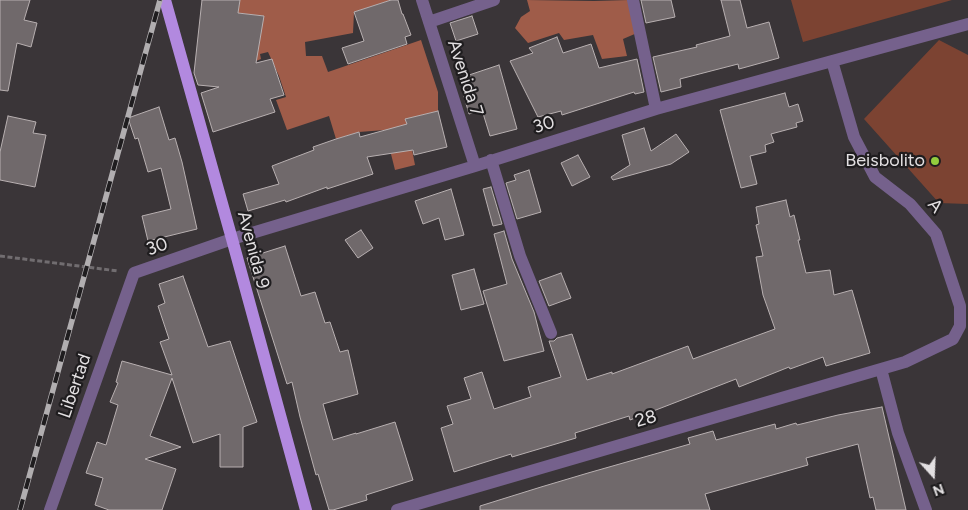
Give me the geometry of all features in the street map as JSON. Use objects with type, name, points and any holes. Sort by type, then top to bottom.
[{"type":"main road","name":"Avenida 9","points":[[165,0],[306,510]]},
{"type":"street","name":"Avenida 7","points":[[422,0],[475,166]]},
{"type":"street","points":[[429,22],[494,0]]},
{"type":"street","points":[[633,0],[656,109]]},
{"type":"street","name":"30","points":[[134,273],[232,240],[656,109],[968,24]]},
{"type":"street","name":"A","points":[[832,61],[854,137],[875,177],[910,204],[936,234],[960,306],[960,326],[953,339],[905,362]]},
{"type":"street","points":[[490,160],[520,256],[551,333]]},
{"type":"street","name":"Libertad","points":[[50,510],[134,273]]},
{"type":"street","name":"28","points":[[397,510],[905,362]]},
{"type":"street","points":[[881,369],[898,433],[926,510]]},
{"type":"path","points":[[0,256],[134,273]]},
{"type":"shaded area","points":[[240,0],[391,0],[354,12],[353,33],[305,42],[306,56],[322,56],[328,72],[421,40],[438,92],[438,111],[406,119],[415,165],[395,170],[385,130],[359,132],[336,139],[329,116],[287,130],[276,100],[286,97],[268,52],[260,54],[261,59],[234,70],[263,16],[238,13]]},
{"type":"shaded area","points":[[527,0],[629,0],[637,33],[623,39],[627,56],[602,59],[593,35],[564,40],[559,33],[528,43],[515,28],[521,17],[530,11]]},
{"type":"shaded area","points":[[791,0],[952,0],[803,42]]},
{"type":"shaded area","name":"Beisbolito","points":[[939,40],[968,55],[968,204],[939,203],[864,119]]},
{"type":"building","points":[[0,0],[30,0],[24,20],[37,23],[31,47],[17,43],[8,91],[0,90]]},
{"type":"building","points":[[202,0],[240,0],[238,13],[264,16],[256,63],[272,59],[284,95],[270,99],[275,112],[213,132],[201,93],[219,87],[198,85],[194,73]]},
{"type":"building","points":[[391,0],[398,0],[411,35],[405,37],[407,44],[348,64],[342,48],[364,41],[354,12]]},
{"type":"building","points":[[641,0],[671,0],[675,17],[646,23]]},
{"type":"building","points":[[721,0],[740,0],[747,28],[769,22],[779,58],[739,69],[738,64],[680,79],[681,87],[661,92],[653,57],[697,47],[696,45],[730,36]]},
{"type":"building","points":[[472,16],[478,34],[456,41],[450,23]]},
{"type":"building","points":[[557,37],[563,53],[591,44],[599,68],[637,59],[644,92],[635,94],[634,92],[562,115],[561,111],[538,117],[510,61],[533,53],[529,48]]},
{"type":"building","points":[[499,65],[517,129],[490,136],[482,110],[469,114],[463,93],[471,92],[466,76]]},
{"type":"building","points":[[785,93],[789,107],[798,104],[803,121],[796,123],[797,127],[771,134],[774,142],[765,145],[766,152],[750,156],[757,184],[741,188],[720,110]]},
{"type":"building","points":[[159,107],[169,140],[175,138],[197,229],[148,241],[142,216],[171,209],[161,168],[148,172],[138,138],[135,139],[128,118]]},
{"type":"building","points":[[438,111],[447,147],[414,155],[413,150],[367,157],[373,174],[327,189],[327,187],[286,202],[285,200],[248,211],[243,194],[279,184],[272,166],[314,150],[313,147],[336,139],[359,132],[360,137],[407,124],[405,119]]},
{"type":"building","points":[[8,116],[36,122],[33,133],[46,135],[35,187],[0,180],[0,152]]},
{"type":"building","points":[[644,128],[651,151],[676,134],[689,152],[671,164],[613,180],[611,177],[630,165],[622,135]]},
{"type":"building","points":[[578,155],[590,177],[572,186],[561,163]]},
{"type":"building","points":[[529,170],[541,212],[517,219],[506,183],[516,180],[514,175]]},
{"type":"building","points":[[491,187],[502,224],[493,226],[483,189]]},
{"type":"building","points":[[451,189],[464,235],[445,240],[439,218],[423,224],[415,201]]},
{"type":"building","points":[[786,200],[790,217],[794,215],[806,273],[830,270],[834,295],[852,290],[870,353],[826,366],[823,357],[790,369],[789,367],[739,387],[736,379],[630,420],[629,416],[575,433],[576,438],[512,457],[511,454],[454,472],[441,428],[453,424],[447,406],[471,399],[464,378],[482,372],[494,409],[531,397],[528,387],[561,377],[549,341],[554,341],[557,338],[572,334],[587,380],[612,372],[612,374],[688,346],[693,359],[775,329],[763,295],[756,257],[763,256],[756,225],[759,224],[756,207]]},
{"type":"building","points":[[361,230],[373,248],[358,258],[345,240]]},
{"type":"building","points":[[504,231],[512,259],[534,312],[544,351],[504,361],[483,291],[507,284],[494,234]]},
{"type":"building","points":[[285,246],[301,296],[315,292],[325,323],[330,322],[340,352],[348,350],[358,394],[323,404],[333,440],[395,422],[413,480],[366,495],[367,500],[333,510],[329,510],[318,474],[316,475],[292,382],[287,384],[247,258]]},
{"type":"building","points":[[474,269],[484,304],[461,310],[452,275]]},
{"type":"building","points":[[561,273],[571,298],[549,306],[539,281]]},
{"type":"building","points":[[183,276],[208,347],[230,341],[257,422],[243,427],[243,467],[220,467],[220,434],[193,443],[172,378],[150,436],[181,447],[145,459],[176,469],[162,510],[109,510],[95,505],[103,478],[86,473],[97,442],[106,445],[118,405],[110,402],[118,383],[116,382],[122,361],[172,375],[160,342],[169,339],[158,306],[165,303],[159,284]]},
{"type":"building","points":[[882,407],[906,510],[876,510],[873,497],[870,498],[858,444],[806,458],[808,465],[705,494],[710,510],[480,510],[480,506],[690,444],[688,438],[713,431],[716,440],[775,424],[776,429],[796,423],[797,425]]},
{"type":"railway","points":[[20,510],[160,0]]},
{"type":"place","name":"Beisbolito","points":[[935,161]]}]
